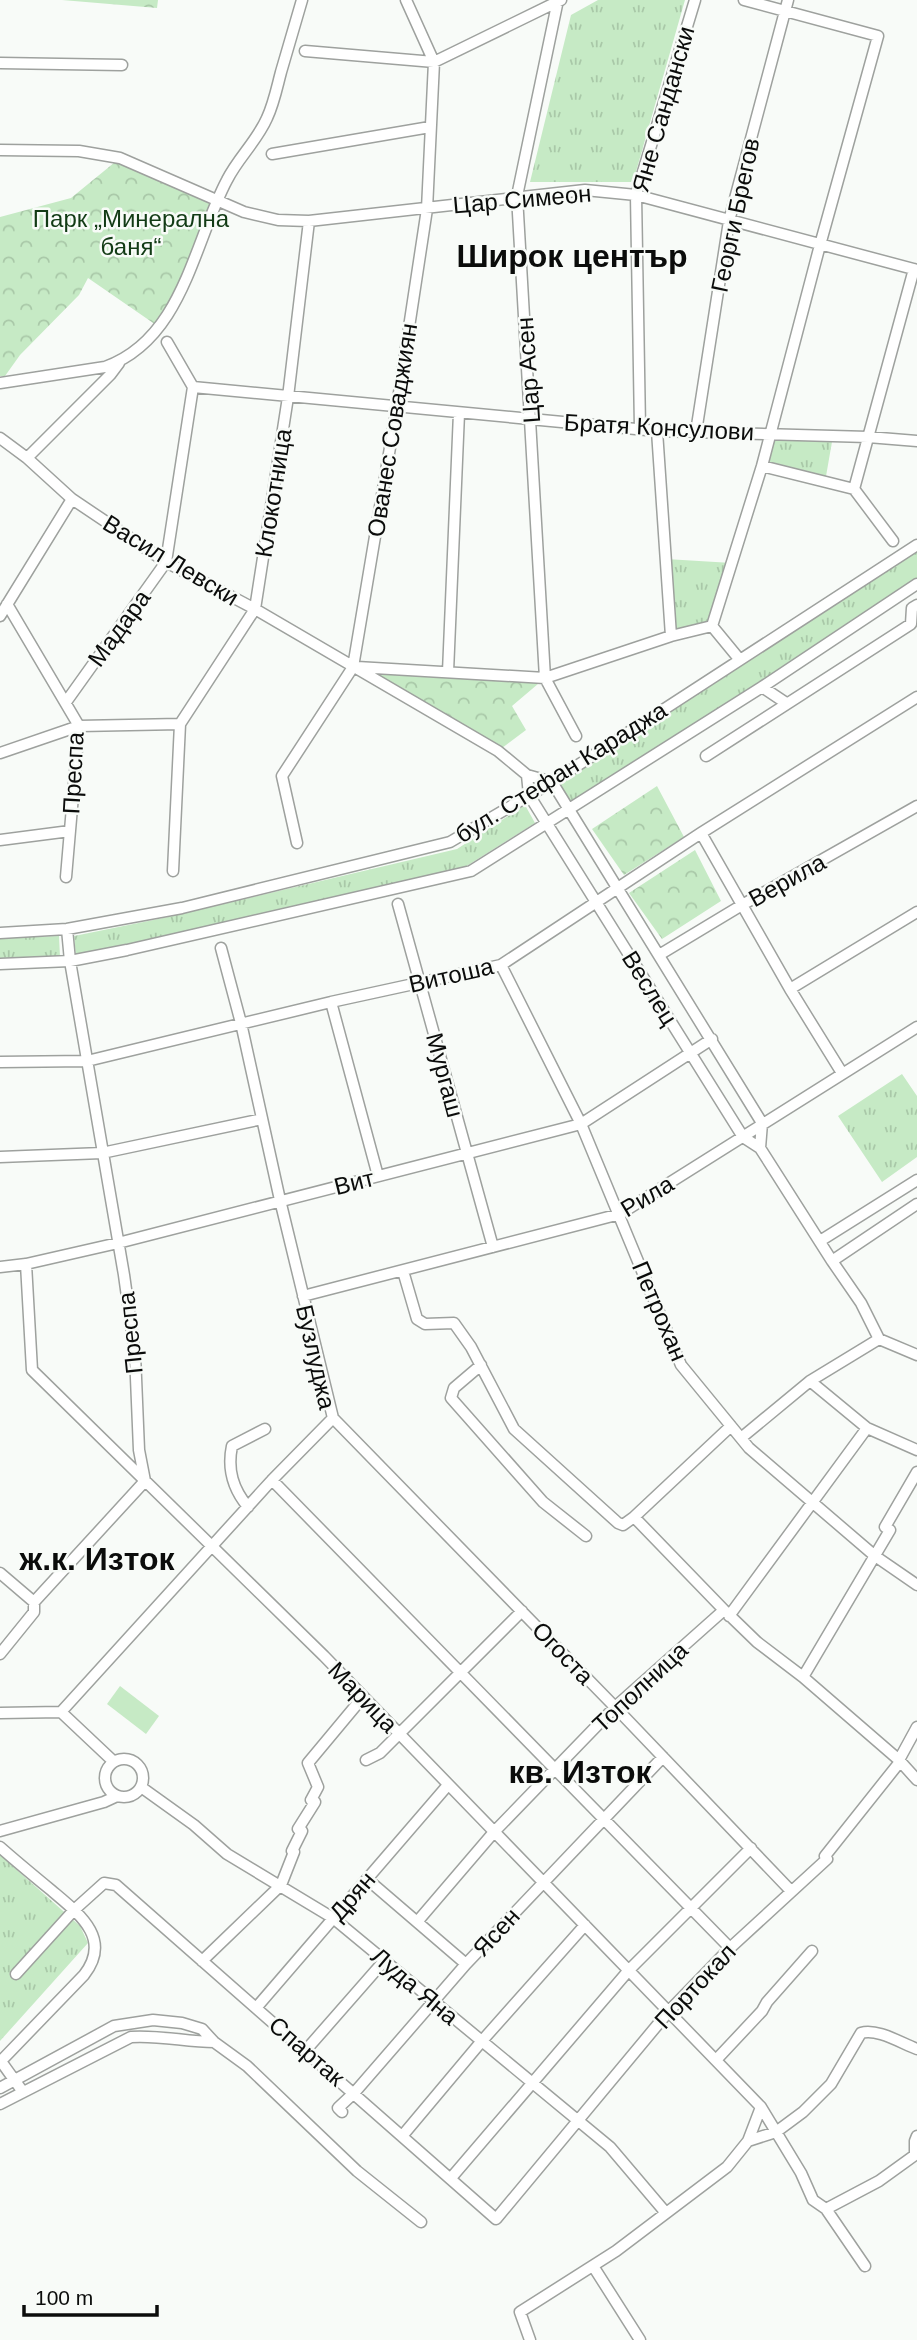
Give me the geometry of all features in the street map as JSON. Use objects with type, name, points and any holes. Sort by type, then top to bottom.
[{"type":"street","points":[[27,458],[110,375],[119,362],[159,327],[173,306],[227,179],[269,114],[302,0]]},
{"type":"street","name":"Ованес Соваджиян","points":[[298,844],[282,776],[353,667],[427,209],[434,62],[406,0]]},
{"type":"street","points":[[305,51],[434,62],[559,0]]},
{"type":"street","name":"Цар Асен","points":[[559,0],[517,197],[545,678],[576,736]]},
{"type":"street","name":"Яне Сандански","points":[[640,428],[636,195],[695,0]]},
{"type":"street","points":[[740,660],[712,626],[762,466],[878,36],[744,0]]},
{"type":"street","name":"Георги Брегов","points":[[696,432],[729,221],[788,0]]},
{"type":"street","points":[[0,63],[122,65]]},
{"type":"street","points":[[272,154],[430,127]]},
{"type":"street","name":"Цар Симеон","points":[[0,150],[79,151],[120,158],[244,212],[278,220],[309,220],[427,209],[585,190],[636,195],[916,269]]},
{"type":"street","name":"Клокотница","points":[[180,724],[255,609],[288,397],[309,220]]},
{"type":"street","points":[[854,489],[916,269]]},
{"type":"street","points":[[167,342],[193,387]]},
{"type":"street","points":[[3,384],[94,370],[119,362]]},
{"type":"street","name":"Братя Консулови","points":[[193,387],[657,431],[868,437],[917,441]]},
{"type":"street","name":"Мадара","points":[[66,702],[166,562],[193,387]]},
{"type":"street","points":[[447,673],[459,413]]},
{"type":"street","points":[[657,431],[671,636]]},
{"type":"street","name":"Васил Левски","points":[[0,438],[27,458],[72,499],[166,562],[255,609],[498,751],[527,775]]},
{"type":"street","points":[[762,466],[854,489],[893,541]]},
{"type":"street","points":[[0,616],[72,499]]},
{"type":"street","name":"бул. Стефан Караджа","points":[[0,933],[67,929],[195,905],[450,842],[552,782],[917,545]]},
{"type":"street","name":"бул. Стефан Караджа","points":[[0,964],[70,961],[471,871],[762,687],[917,584]]},
{"type":"street","name":"Преспа","points":[[7,604],[79,726],[66,877]]},
{"type":"street","points":[[706,756],[911,624],[912,608],[917,605]]},
{"type":"street","name":"Васил Левски","points":[[353,667],[545,678],[671,636],[712,626]]},
{"type":"street","points":[[762,687],[786,703]]},
{"type":"street","name":"Витоша","points":[[0,1062],[87,1061],[331,1002],[501,965],[701,833],[917,697]]},
{"type":"street","points":[[0,754],[79,726],[180,724],[173,871]]},
{"type":"street","points":[[529,795],[527,775],[552,782]]},
{"type":"street","name":"Веслец","points":[[552,782],[762,1123]]},
{"type":"street","name":"Веслец","points":[[529,795],[743,1137],[760,1148],[861,1303],[879,1339]]},
{"type":"street","name":"Верила","points":[[659,955],[917,806]]},
{"type":"street","points":[[0,840],[70,831]]},
{"type":"street","points":[[701,833],[790,989],[842,1073]]},
{"type":"street","name":"Мургаш","points":[[398,904],[493,1247]]},
{"type":"street","points":[[790,989],[917,912]]},
{"type":"street","name":"Преспа","points":[[67,929],[135,1354],[139,1450],[145,1481]]},
{"type":"street","name":"Бузлуджа","points":[[61,1712],[272,1480],[333,1418],[221,948]]},
{"type":"street","name":"Петрохан","points":[[501,965],[581,1124],[681,1365],[749,1448],[875,1556],[917,1585]]},
{"type":"street","points":[[331,1002],[378,1176]]},
{"type":"street","name":"Рила","points":[[303,1296],[620,1214],[842,1073],[916,1030]]},
{"type":"street","name":"Вит","points":[[0,1267],[26,1264],[118,1243],[581,1124],[712,1039]]},
{"type":"street","points":[[0,1157],[102,1153],[262,1119]]},
{"type":"street","points":[[760,1148],[762,1123]]},
{"type":"street","points":[[820,1241],[917,1180]]},
{"type":"street","points":[[832,1261],[917,1204]]},
{"type":"street","name":"Марица","points":[[26,1264],[32,1370],[214,1546],[761,2107],[801,2173],[813,2200],[826,2209],[865,2266]]},
{"type":"street","points":[[403,1271],[417,1319],[425,1324],[454,1323],[481,1365],[514,1429],[618,1523],[623,1525],[634,1517],[731,1426]]},
{"type":"street","points":[[741,1438],[810,1381],[879,1339],[917,1355]]},
{"type":"street","points":[[481,1365],[454,1388],[451,1398],[543,1502],[586,1536]]},
{"type":"street","points":[[810,1381],[867,1428],[917,1450]]},
{"type":"street","name":"Огоста","points":[[333,1418],[791,1891]]},
{"type":"street","name":"Тополница","points":[[417,1922],[494,1832],[615,1707],[727,1613],[867,1428]]},
{"type":"street","points":[[248,1507],[237,1493],[231,1476],[232,1446],[265,1429]]},
{"type":"street","points":[[803,1677],[890,1530],[885,1527],[917,1472]]},
{"type":"street","points":[[272,1480],[730,1948]]},
{"type":"street","points":[[0,1654],[34,1612],[34,1602],[145,1481]]},
{"type":"street","points":[[634,1517],[757,1642],[803,1677],[917,1780]]},
{"type":"street","points":[[0,1573],[34,1602]]},
{"type":"street","points":[[366,1760],[380,1753],[522,1611]]},
{"type":"street","points":[[202,1961],[281,1885],[302,1831],[298,1829],[315,1802],[311,1800],[318,1787],[308,1763],[363,1697]]},
{"type":"street","points":[[0,1713],[61,1712]]},
{"type":"street","name":"Луда Яна","points":[[61,1712],[113,1762],[123,1758],[133,1761],[140,1768],[143,1777],[141,1787],[194,1825],[227,1854],[333,1918],[579,2121],[610,2147],[666,2213]]},
{"type":"street","name":"Портокал","points":[[496,2219],[669,2011],[730,1948],[827,1859],[825,1856],[899,1761],[917,1727]]},
{"type":"street","name":"Ясен","points":[[342,2112],[338,2108],[355,2092],[432,2001],[663,1756]]},
{"type":"street","points":[[113,1762],[104,1776],[105,1784],[117,1796]]},
{"type":"street","name":"Дрян","points":[[256,2008],[448,1785]]},
{"type":"street","points":[[0,1831],[117,1796],[130,1796],[141,1787]]},
{"type":"street","points":[[0,1847],[82,1917],[94,1938],[95,1955],[92,1965],[1,2061],[23,2092]]},
{"type":"street","points":[[451,2178],[629,1970],[751,1848]]},
{"type":"street","points":[[367,1879],[466,1964]]},
{"type":"street","name":"Спартак","points":[[74,1910],[104,1883],[116,1885],[355,2092],[496,2219]]},
{"type":"street","points":[[16,1974],[74,1910]]},
{"type":"street","points":[[403,2135],[585,1925]]},
{"type":"street","points":[[716,2060],[762,2011],[812,1951]]},
{"type":"street","points":[[306,2050],[384,1961]]},
{"type":"street","points":[[0,2088],[114,2026],[153,2020],[182,2023],[202,2029],[214,2042],[247,2066],[358,2171],[421,2222]]},
{"type":"street","points":[[748,2141],[776,2132],[803,2112],[831,2084],[861,2033],[874,2033],[917,2049]]},
{"type":"street","points":[[0,2104],[131,2037],[153,2035],[195,2042],[214,2042]]},
{"type":"street","points":[[530,2340],[520,2312],[593,2266],[727,2167],[748,2141],[761,2107]]},
{"type":"street","points":[[826,2209],[879,2181],[915,2155],[917,2136]]},
{"type":"street","points":[[593,2266],[640,2340]]},
{"type":"green space","points":[[62,0],[158,0],[157,8]]},
{"type":"green space","points":[[598,0],[685,0],[633,182],[530,182],[571,15]]},
{"type":"green space","name":"Парк „Минерална баня“","points":[[120,158],[218,200],[159,327],[88,278],[79,295],[20,355],[5,376],[0,376],[0,217],[71,198]]},
{"type":"green space","points":[[770,434],[833,436],[825,482],[762,466]]},
{"type":"green space","points":[[917,545],[917,584],[568,809],[552,782]]},
{"type":"green space","points":[[666,559],[732,563],[712,626],[671,636]]},
{"type":"green space","points":[[353,667],[545,678],[512,706],[526,730],[498,751]]},
{"type":"green space","points":[[657,786],[684,837],[624,875],[592,829]]},
{"type":"green space","points":[[525,805],[535,823],[465,867],[76,956],[74,936],[168,917],[457,849]]},
{"type":"green space","points":[[695,850],[721,901],[662,939],[629,893]]},
{"type":"green space","points":[[59,936],[60,957],[0,961],[0,938]]},
{"type":"green space","points":[[902,1074],[917,1096],[917,1157],[882,1182],[838,1116]]},
{"type":"green space","points":[[120,1686],[159,1716],[146,1734],[107,1704]]},
{"type":"green space","points":[[0,1855],[80,1926],[88,1943],[0,2041]]},
{"type":"district","name":"Широк център","points":[[572,256]]},
{"type":"district","name":"ж.к. Изток","points":[[97,1559]]},
{"type":"district","name":"кв. Изток","points":[[580,1772]]}]
